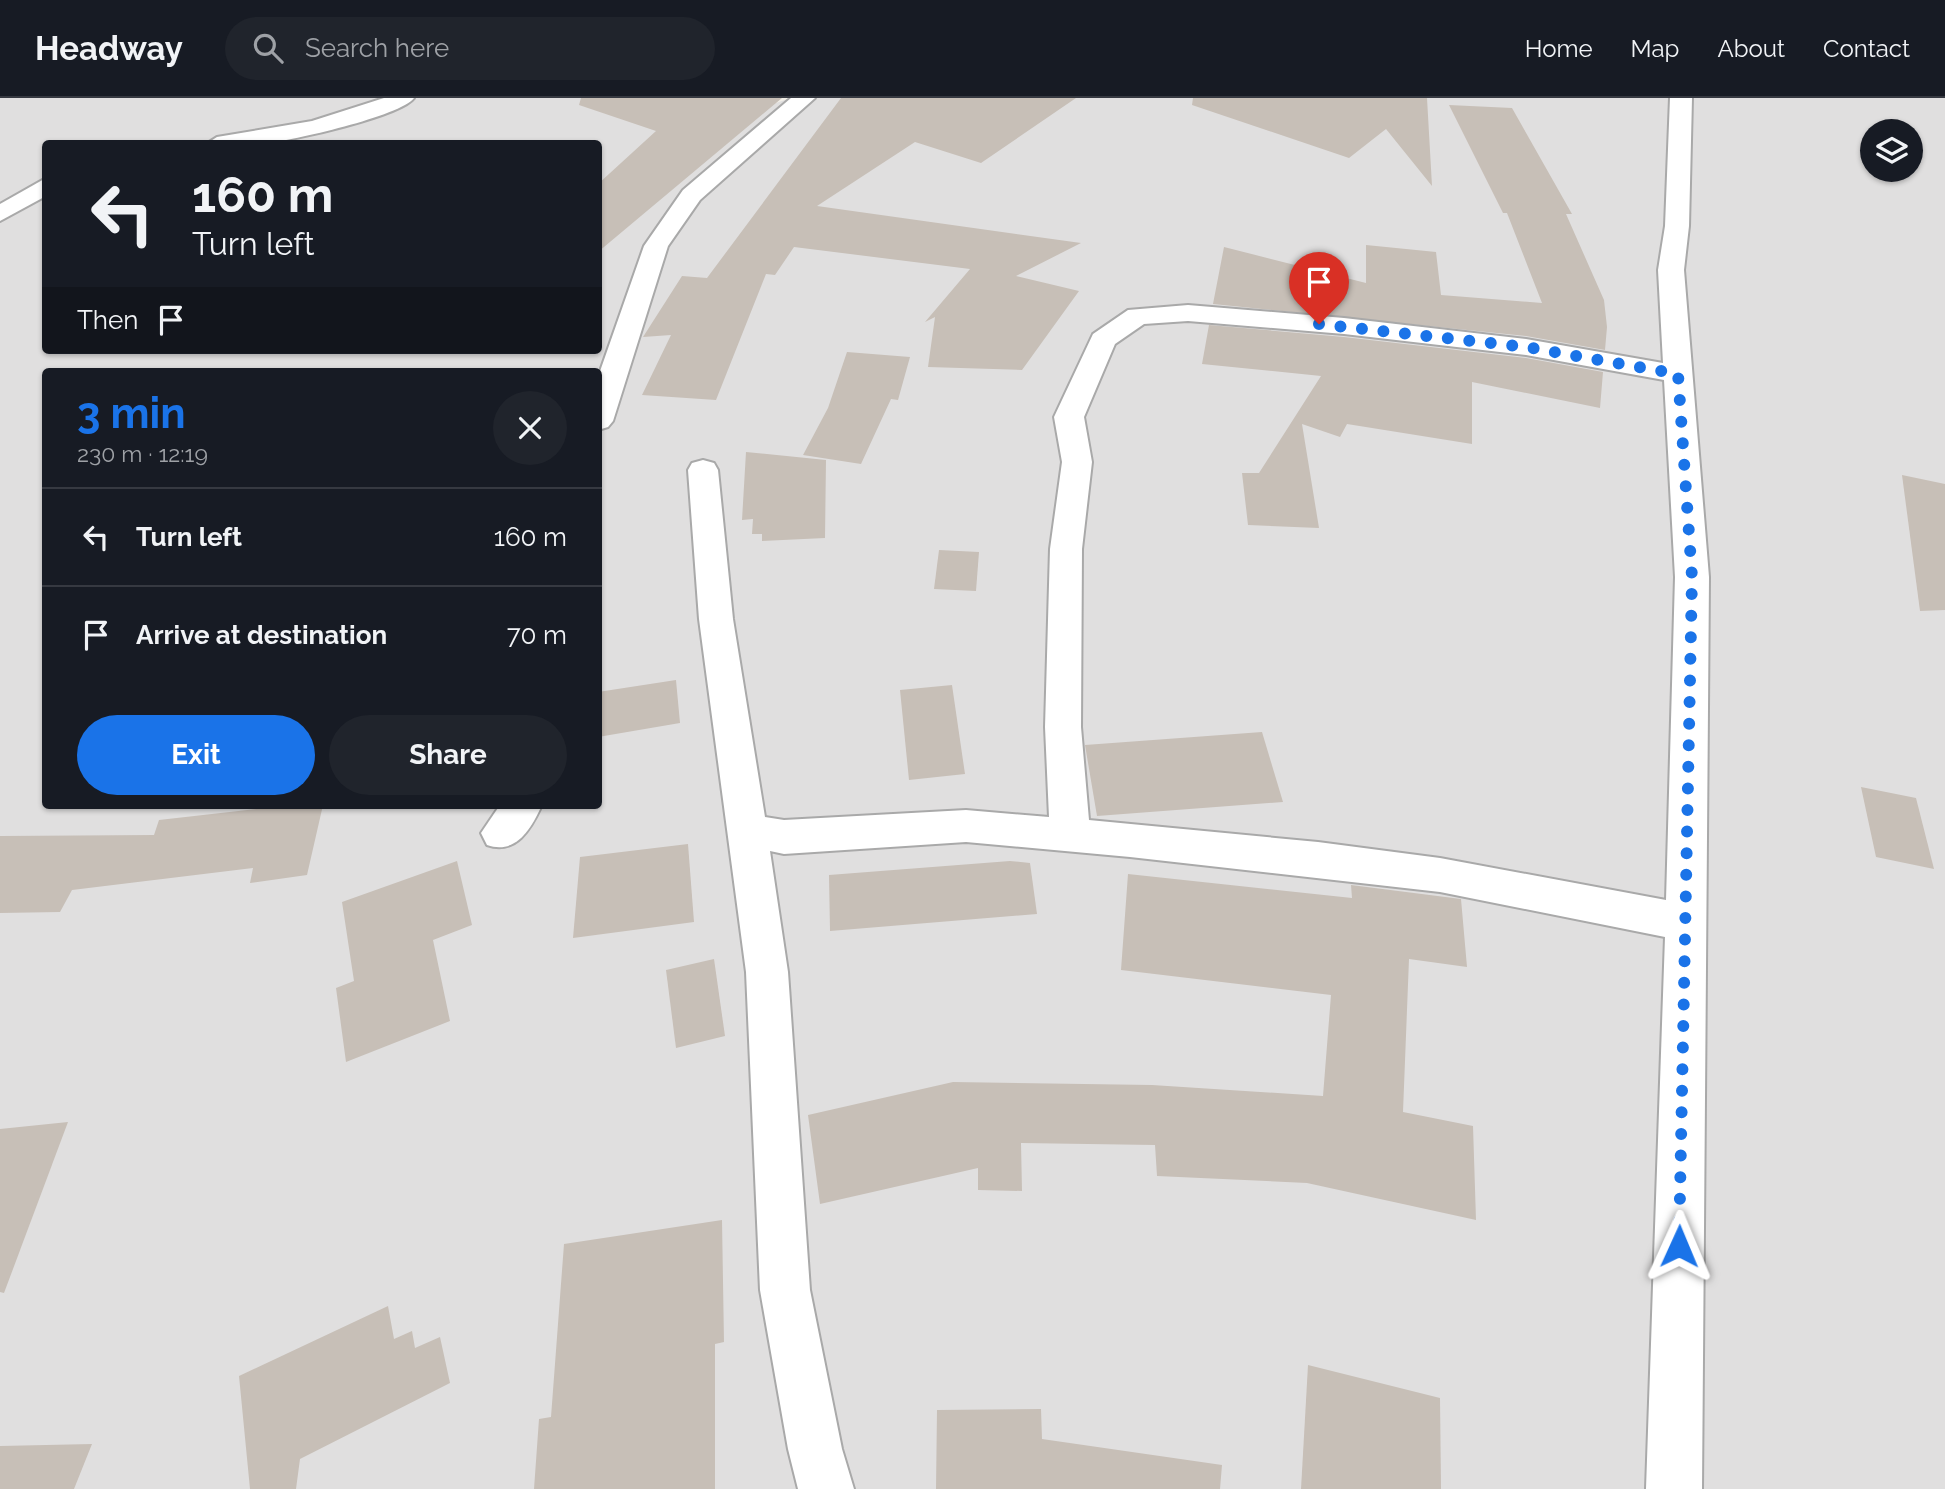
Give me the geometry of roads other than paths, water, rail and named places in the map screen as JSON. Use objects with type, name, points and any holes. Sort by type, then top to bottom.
[{"type":"street","points":[[245,140],[301,132],[374,111],[403,98]]},
{"type":"street","points":[[602,408],[656,246],[691,195],[804,98]]},
{"type":"street","points":[[1675,1489],[1692,577],[1671,270],[1677,226],[1681,98]]},
{"type":"street","points":[[0,214],[42,188]]},
{"type":"street","points":[[1070,835],[1063,727],[1066,563],[1077,462],[1069,417],[1103,340],[1137,316],[1188,313],[1268,322],[1344,326],[1526,347],[1678,374]]},
{"type":"street","points":[[703,470],[716,619],[767,972],[785,1290],[815,1449],[826,1489]]},
{"type":"street","points":[[747,830],[784,837],[967,826],[1318,859],[1440,875],[1684,922]]}]
